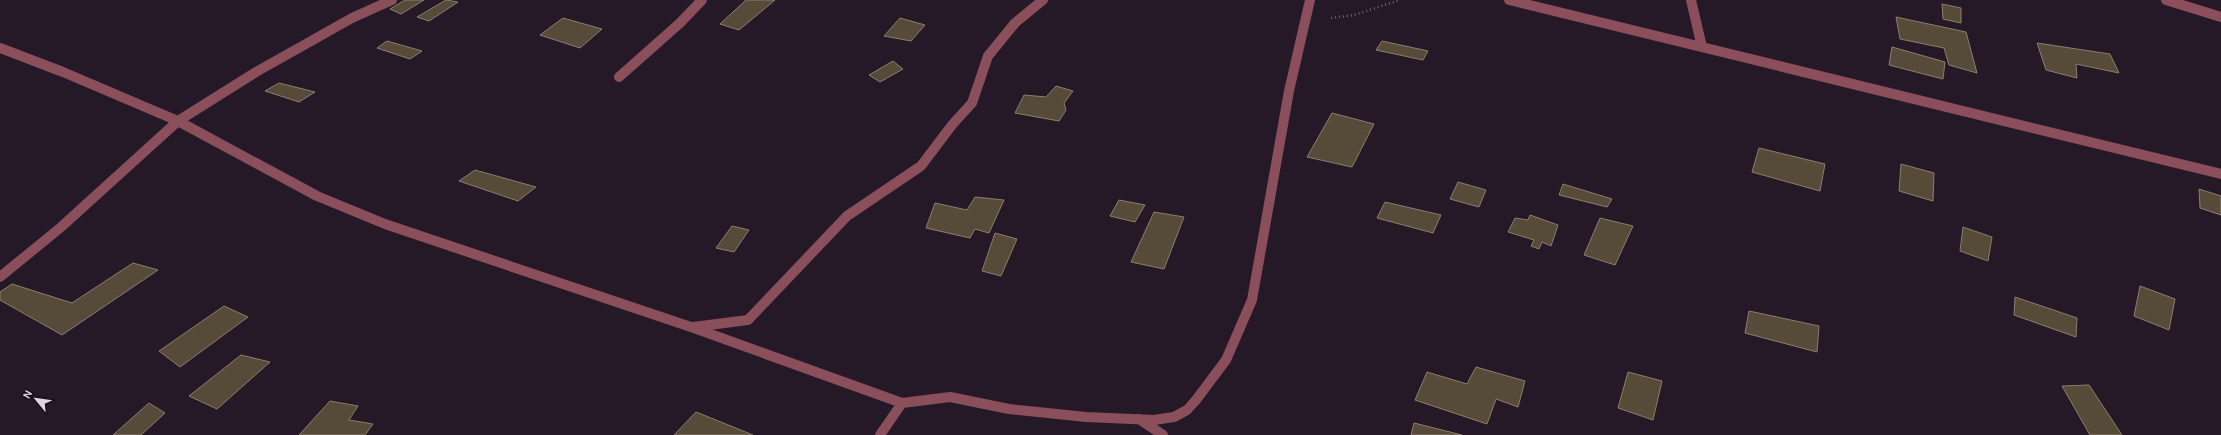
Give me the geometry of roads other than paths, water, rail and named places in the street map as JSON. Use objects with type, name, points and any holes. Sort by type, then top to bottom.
[{"type":"street","points":[[0,277],[60,228],[178,121],[256,72],[352,18],[392,0]]},
{"type":"street","points":[[618,77],[680,23],[702,0]]},
{"type":"street","points":[[691,327],[748,320],[847,216],[921,166],[952,125],[972,103],[988,56],[1015,22],[1043,0]]},
{"type":"street","points":[[0,48],[63,72],[178,121],[317,196],[385,224],[691,327],[902,403],[950,397],[1009,409],[1086,417],[1139,419],[1174,417],[1187,410],[1226,360],[1252,300],[1289,91],[1310,0]]},
{"type":"street","points":[[1509,0],[2221,174]]},
{"type":"street","points":[[1692,0],[1702,47]]},
{"type":"street","points":[[2166,0],[2221,17]]},
{"type":"street","points":[[880,435],[902,403]]},
{"type":"street","points":[[1139,419],[1164,435]]}]
